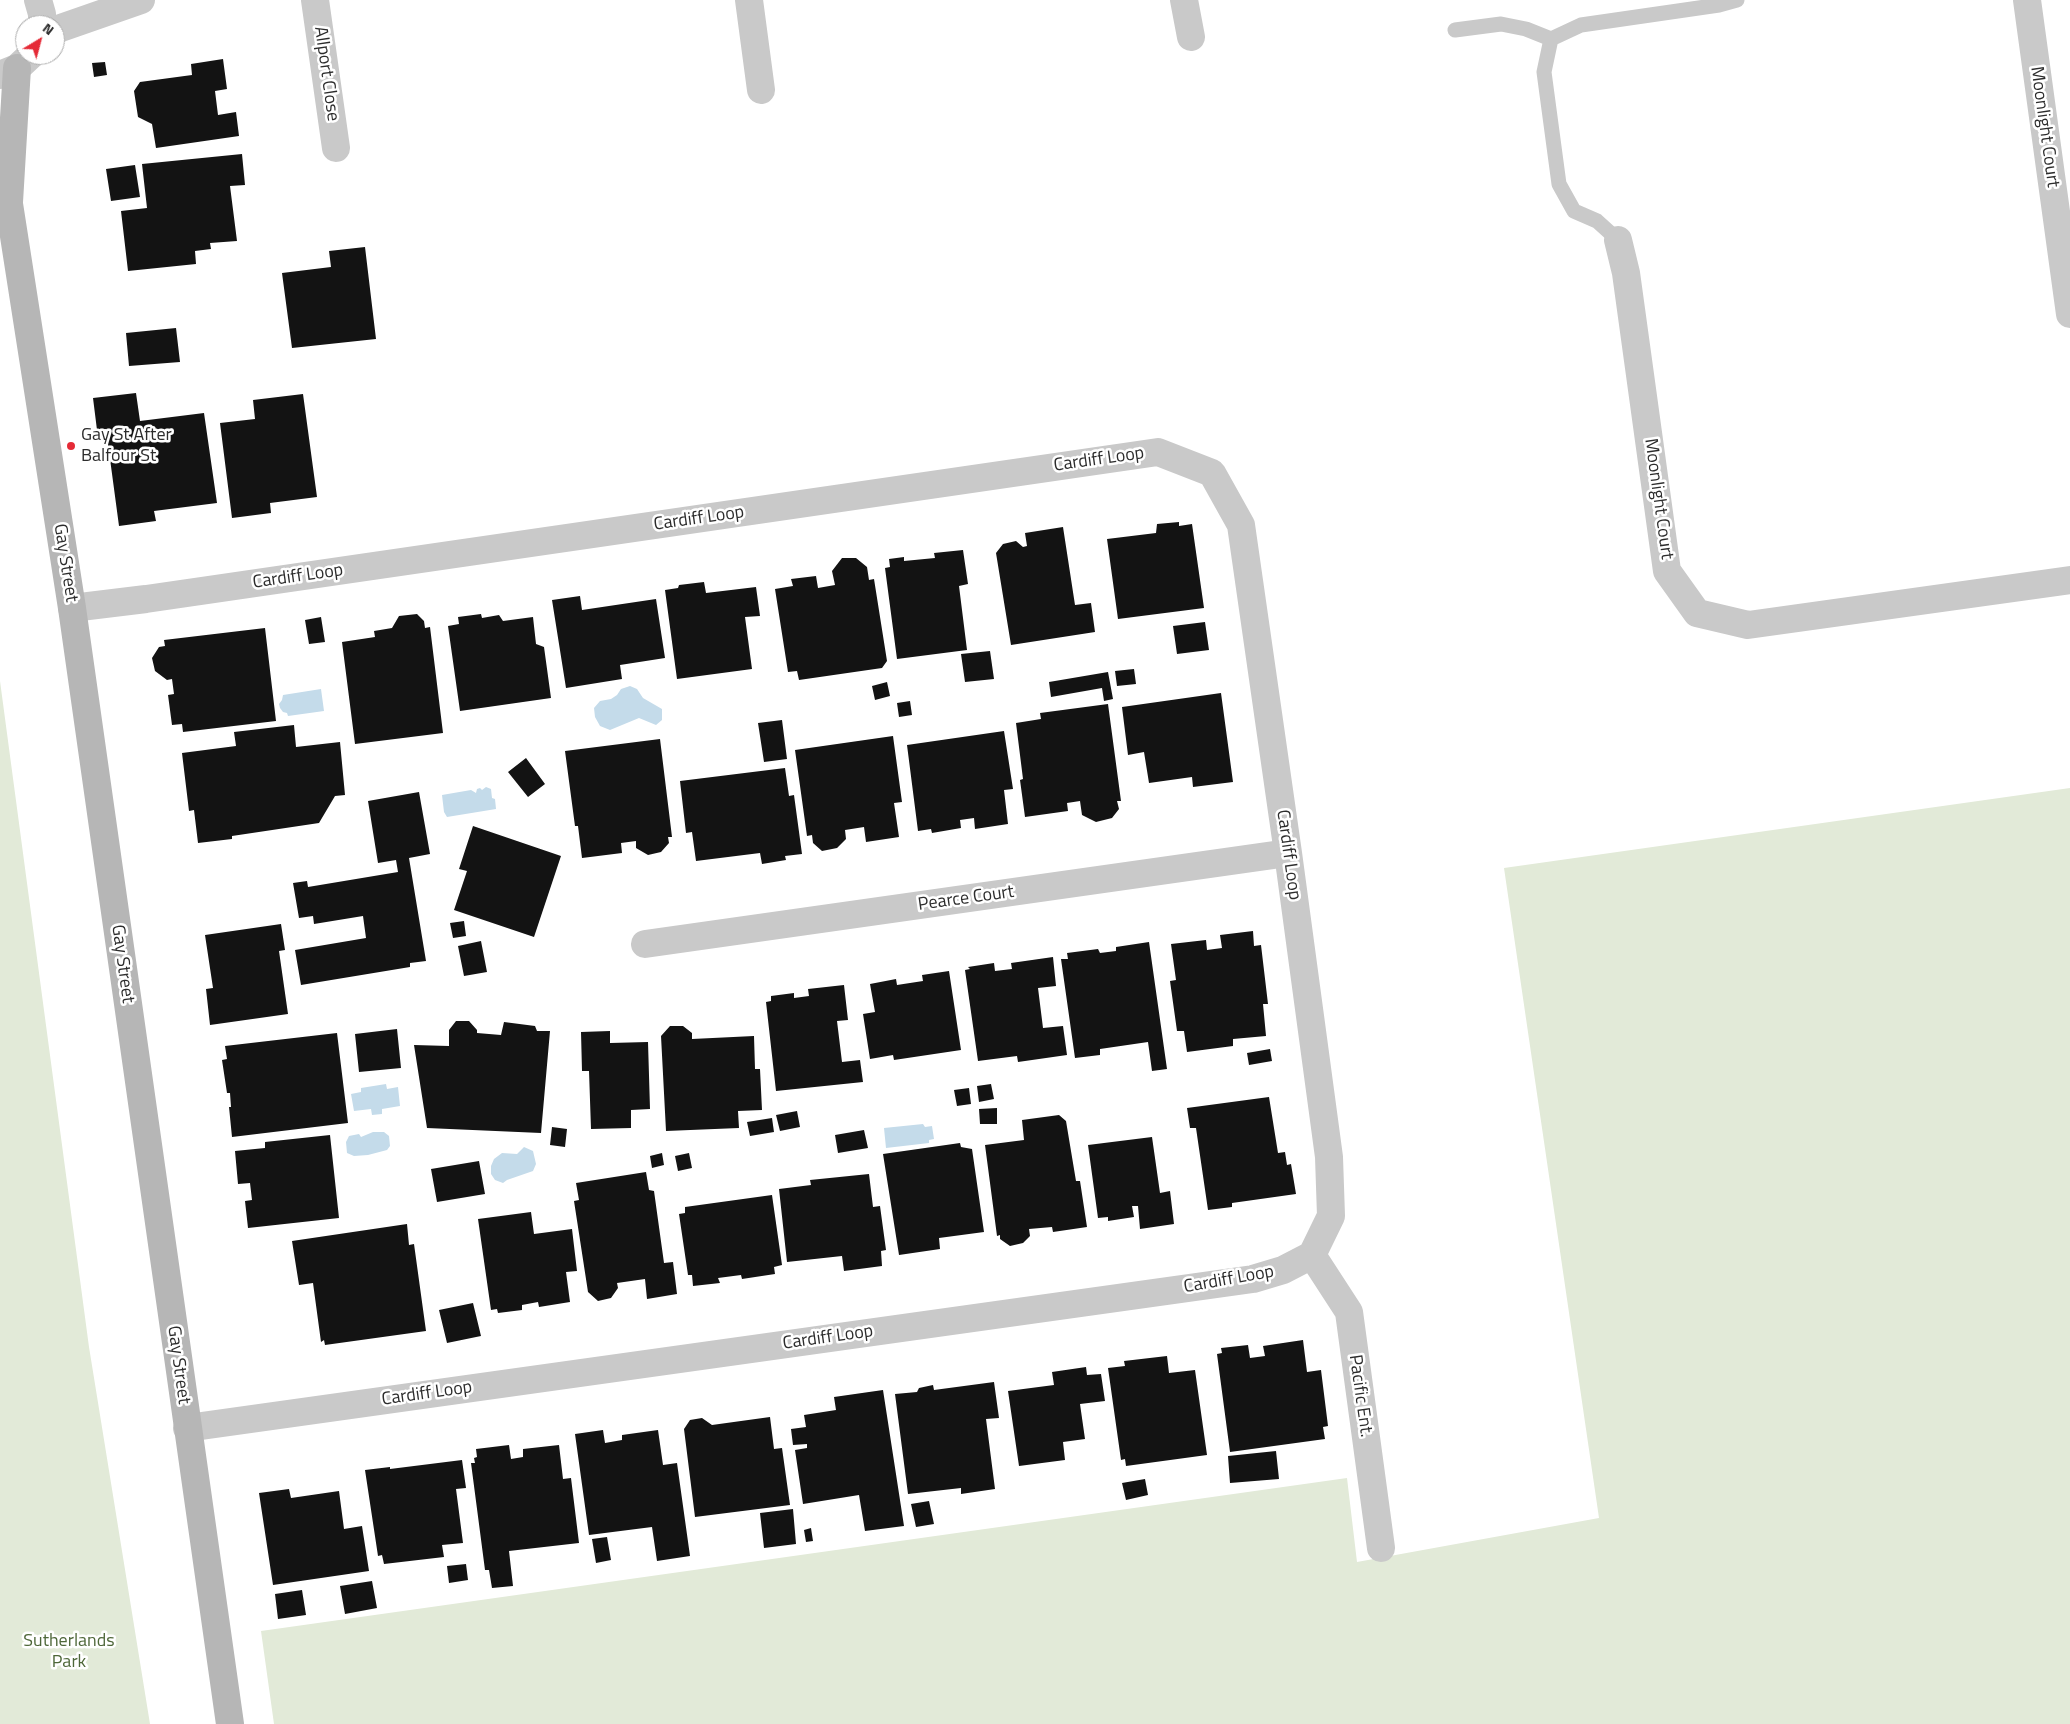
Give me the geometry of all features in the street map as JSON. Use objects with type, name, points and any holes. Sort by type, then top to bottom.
[{"type":"main road","name":"Gay Street","points":[[16,66],[4,192],[72,608],[230,1724]]},
{"type":"street","points":[[38,0],[42,15]]},
{"type":"street","points":[[65,27],[141,0]]},
{"type":"street","name":"Allport Close","points":[[315,0],[336,148]]},
{"type":"street","points":[[749,0],[762,90]]},
{"type":"street","points":[[1184,0],[1191,37]]},
{"type":"street","name":"Moonlight Court","points":[[2027,0],[2061,179],[2070,314]]},
{"type":"street","name":"Moonlight Court","points":[[1618,240],[1626,272],[1667,571],[1697,613],[1748,625],[2070,580]]},
{"type":"street","name":"Cardiff Loop","points":[[72,608],[146,599],[1158,452],[1212,473],[1241,525],[1288,853],[1329,1156],[1331,1216],[1312,1255],[1283,1270],[1253,1279],[187,1428]]},
{"type":"street","name":"Pearce Court","points":[[645,944],[1288,853]]},
{"type":"street","name":"Pacific Ent.","points":[[1312,1255],[1349,1312],[1381,1548]]},
{"type":"lane","points":[[1455,30],[1501,24],[1526,29],[1551,39],[1581,25],[1719,5],[1737,0]]},
{"type":"lane","points":[[1551,39],[1544,72],[1559,184],[1574,211],[1597,221],[1618,240]]},
{"type":"green space","name":"Sutherlands Park","points":[[0,681],[89,1347],[150,1724],[0,1724]]},
{"type":"green space","points":[[2070,788],[2070,1724],[274,1724],[261,1631],[1347,1478],[1357,1562],[1599,1518],[1504,868]]},
{"type":"water","points":[[630,686],[637,689],[643,698],[662,709],[662,720],[656,725],[639,718],[610,730],[600,726],[595,717],[594,708],[600,701],[611,699],[621,689]]},
{"type":"water","points":[[321,689],[324,711],[288,716],[280,708],[279,704],[283,695]]},
{"type":"water","points":[[486,787],[491,789],[496,809],[447,817],[444,812],[442,795],[471,790],[476,793],[477,789],[480,788],[482,790]]},
{"type":"water","points":[[386,1084],[387,1089],[398,1087],[400,1106],[382,1109],[382,1114],[372,1115],[371,1109],[354,1111],[351,1094],[361,1092],[361,1088]]},
{"type":"water","points":[[923,1124],[925,1127],[932,1126],[934,1139],[929,1140],[929,1143],[886,1148],[884,1128]]},
{"type":"water","points":[[373,1132],[384,1132],[389,1136],[390,1146],[387,1150],[368,1155],[354,1156],[347,1153],[346,1142],[349,1136],[359,1134],[361,1137]]},
{"type":"water","points":[[524,1147],[533,1151],[536,1164],[533,1171],[503,1183],[495,1180],[491,1174],[491,1166],[494,1159],[502,1153],[517,1154]]},
{"type":"building","points":[[223,59],[227,89],[215,91],[218,115],[236,112],[239,136],[156,148],[152,124],[138,117],[134,91],[140,82],[192,75],[191,64]]},
{"type":"building","points":[[105,62],[107,75],[94,77],[92,63]]},
{"type":"building","points":[[242,154],[245,185],[230,186],[237,241],[210,243],[211,249],[195,251],[196,264],[128,271],[121,211],[147,208],[142,164]]},
{"type":"building","points":[[135,165],[140,197],[111,201],[106,169]]},
{"type":"building","points":[[365,247],[376,339],[292,348],[282,273],[331,267],[329,251]]},
{"type":"building","points":[[176,328],[180,362],[129,366],[126,333]]},
{"type":"building","points":[[136,393],[140,421],[204,413],[217,503],[154,511],[156,521],[119,526],[106,429],[97,430],[93,398]]},
{"type":"building","points":[[303,394],[317,497],[270,503],[271,513],[232,518],[220,423],[255,419],[253,400]]},
{"type":"building","points":[[1179,522],[1179,526],[1192,524],[1204,608],[1118,619],[1107,539],[1156,533],[1157,524]]},
{"type":"building","points":[[1063,527],[1075,605],[1091,603],[1095,632],[1011,645],[996,553],[1003,544],[1016,541],[1023,547],[1027,546],[1025,533]]},
{"type":"building","points":[[963,550],[968,584],[959,586],[967,650],[897,659],[885,568],[890,567],[889,559],[904,557],[904,561],[935,558],[934,553]]},
{"type":"building","points":[[842,558],[856,558],[867,567],[869,580],[874,579],[887,661],[882,668],[799,680],[797,671],[788,672],[775,589],[793,586],[791,579],[816,576],[818,588],[835,585],[832,571]]},
{"type":"building","points":[[704,582],[706,593],[756,587],[760,616],[745,617],[752,669],[677,679],[665,590],[678,588],[679,585]]},
{"type":"building","points":[[580,596],[582,610],[656,599],[665,658],[620,665],[622,679],[566,688],[552,600]]},
{"type":"building","points":[[417,614],[424,621],[425,628],[430,627],[443,733],[355,744],[342,642],[375,637],[374,631],[392,628],[399,616]]},
{"type":"building","points":[[481,614],[482,618],[499,615],[503,621],[533,617],[536,644],[544,647],[551,698],[460,711],[448,626],[459,624],[458,617]]},
{"type":"building","points":[[321,617],[325,642],[309,644],[305,620]]},
{"type":"building","points":[[1205,622],[1209,650],[1177,654],[1173,626]]},
{"type":"building","points":[[265,628],[276,721],[183,732],[182,724],[172,725],[168,695],[174,694],[172,679],[167,680],[155,671],[152,658],[159,647],[165,646],[164,640]]},
{"type":"building","points":[[990,651],[994,679],[965,682],[961,654]]},
{"type":"building","points":[[1134,669],[1136,684],[1117,686],[1115,671]]},
{"type":"building","points":[[1108,672],[1113,699],[1104,701],[1102,688],[1051,697],[1049,682]]},
{"type":"building","points":[[887,682],[890,696],[875,700],[872,686]]},
{"type":"building","points":[[1221,693],[1233,782],[1193,787],[1192,777],[1149,783],[1144,752],[1128,755],[1122,707]]},
{"type":"building","points":[[910,701],[912,715],[899,717],[897,703]]},
{"type":"building","points":[[1108,704],[1121,801],[1117,801],[1119,809],[1112,818],[1096,822],[1082,815],[1080,801],[1067,803],[1068,811],[1025,817],[1020,780],[1023,779],[1016,723],[1041,719],[1040,713]]},
{"type":"building","points":[[782,720],[787,759],[764,762],[758,723]]},
{"type":"building","points":[[294,725],[296,747],[340,742],[345,795],[335,796],[319,823],[232,836],[232,839],[198,843],[194,810],[189,811],[182,753],[236,746],[234,732]]},
{"type":"building","points":[[1004,731],[1013,789],[1004,790],[1008,824],[975,829],[974,818],[960,820],[961,828],[932,833],[931,829],[918,831],[907,745]]},
{"type":"building","points":[[893,736],[902,802],[894,803],[899,837],[866,842],[864,827],[845,830],[846,839],[837,848],[822,851],[813,843],[812,835],[807,836],[795,750]]},
{"type":"building","points":[[660,739],[672,837],[668,837],[669,843],[661,852],[648,855],[636,848],[636,841],[621,843],[622,853],[582,858],[578,826],[575,826],[565,751]]},
{"type":"building","points":[[526,758],[545,784],[528,797],[508,772]]},
{"type":"building","points":[[785,768],[789,796],[794,795],[802,854],[785,856],[786,860],[762,864],[760,853],[696,861],[692,832],[686,833],[680,781]]},
{"type":"building","points":[[419,792],[430,854],[409,858],[426,961],[410,963],[410,967],[301,985],[295,950],[366,938],[363,916],[314,924],[313,916],[299,918],[293,883],[307,881],[308,887],[398,872],[396,860],[378,863],[368,801]]},
{"type":"building","points":[[473,826],[561,856],[534,937],[454,910],[467,871],[459,869]]},
{"type":"building","points":[[464,921],[466,936],[453,938],[450,923]]},
{"type":"building","points":[[281,924],[285,950],[279,951],[288,1014],[210,1025],[206,989],[213,988],[205,935]]},
{"type":"building","points":[[1253,931],[1254,946],[1261,945],[1268,1004],[1263,1004],[1266,1036],[1233,1039],[1233,1046],[1187,1052],[1184,1031],[1177,1031],[1170,981],[1176,980],[1171,944],[1206,940],[1207,950],[1222,948],[1220,935]]},
{"type":"building","points":[[481,941],[487,972],[464,976],[458,946]]},
{"type":"building","points":[[1149,942],[1167,1069],[1152,1071],[1148,1042],[1100,1049],[1100,1055],[1075,1058],[1061,959],[1068,959],[1067,953],[1098,949],[1100,953],[1116,951],[1116,947]]},
{"type":"building","points":[[1053,957],[1056,986],[1038,988],[1043,1028],[1063,1026],[1067,1055],[1018,1062],[1017,1056],[978,1061],[965,970],[970,969],[968,967],[994,963],[995,971],[1012,969],[1011,963]]},
{"type":"building","points":[[949,971],[961,1050],[894,1060],[893,1055],[870,1059],[863,1014],[875,1012],[870,984],[896,979],[897,985],[923,981],[922,975]]},
{"type":"building","points":[[844,985],[848,1020],[837,1021],[842,1062],[860,1060],[863,1082],[776,1091],[766,1002],[771,1001],[771,996],[794,993],[794,998],[809,996],[808,989]]},
{"type":"building","points":[[456,1021],[469,1021],[477,1030],[477,1033],[501,1035],[504,1022],[535,1026],[537,1031],[550,1031],[541,1133],[427,1128],[414,1045],[449,1046],[449,1030]]},
{"type":"building","points":[[670,1026],[683,1026],[692,1033],[692,1039],[754,1036],[755,1069],[760,1069],[762,1110],[738,1111],[739,1128],[666,1131],[661,1036]]},
{"type":"building","points":[[397,1029],[401,1068],[359,1072],[355,1034]]},
{"type":"building","points":[[610,1031],[610,1043],[648,1042],[650,1109],[631,1110],[631,1128],[591,1129],[589,1071],[582,1071],[581,1032]]},
{"type":"building","points":[[337,1033],[348,1123],[232,1137],[229,1107],[231,1107],[230,1093],[227,1093],[222,1060],[227,1059],[225,1046]]},
{"type":"building","points":[[1270,1049],[1272,1061],[1249,1065],[1247,1053]]},
{"type":"building","points":[[991,1084],[994,1099],[979,1102],[977,1086]]},
{"type":"building","points":[[969,1088],[971,1104],[957,1106],[954,1090]]},
{"type":"building","points":[[1269,1097],[1278,1153],[1285,1152],[1287,1165],[1291,1164],[1296,1194],[1232,1203],[1232,1207],[1208,1210],[1196,1128],[1190,1128],[1187,1108]]},
{"type":"building","points":[[997,1108],[997,1124],[980,1124],[979,1109]]},
{"type":"building","points":[[797,1111],[800,1127],[780,1131],[776,1115]]},
{"type":"building","points":[[1059,1115],[1066,1121],[1076,1181],[1080,1181],[1087,1227],[1053,1232],[1052,1227],[1029,1229],[1030,1236],[1023,1243],[1010,1246],[1000,1239],[1000,1235],[997,1236],[985,1145],[1024,1140],[1022,1120]]},
{"type":"building","points":[[772,1118],[774,1132],[750,1136],[747,1122]]},
{"type":"building","points":[[552,1127],[567,1129],[565,1147],[550,1145]]},
{"type":"building","points":[[864,1130],[868,1148],[838,1153],[835,1135]]},
{"type":"building","points":[[330,1135],[339,1218],[248,1228],[245,1201],[252,1200],[250,1183],[238,1184],[235,1151],[265,1148],[265,1142]]},
{"type":"building","points":[[1152,1137],[1160,1193],[1170,1191],[1174,1224],[1140,1229],[1138,1206],[1132,1206],[1134,1217],[1108,1221],[1108,1217],[1098,1218],[1088,1145]]},
{"type":"building","points":[[960,1143],[961,1147],[972,1149],[984,1232],[939,1238],[940,1249],[899,1255],[883,1154]]},
{"type":"building","points":[[662,1153],[664,1165],[652,1168],[650,1156]]},
{"type":"building","points":[[689,1153],[692,1168],[678,1171],[675,1156]]},
{"type":"building","points":[[479,1161],[485,1194],[437,1202],[431,1169]]},
{"type":"building","points":[[646,1172],[649,1190],[654,1191],[664,1263],[673,1262],[677,1294],[647,1299],[645,1279],[617,1283],[618,1288],[611,1298],[598,1301],[588,1292],[574,1201],[579,1200],[576,1183]]},
{"type":"building","points":[[869,1174],[873,1207],[880,1206],[886,1250],[881,1251],[882,1266],[844,1271],[842,1256],[787,1262],[779,1189],[811,1185],[810,1180]]},
{"type":"building","points":[[772,1195],[782,1265],[774,1267],[775,1274],[742,1279],[741,1275],[718,1278],[720,1283],[693,1286],[692,1275],[688,1275],[679,1214],[685,1213],[685,1207]]},
{"type":"building","points":[[531,1212],[534,1234],[572,1229],[577,1271],[566,1272],[570,1302],[539,1307],[538,1302],[522,1305],[522,1310],[498,1313],[497,1309],[491,1310],[478,1219]]},
{"type":"building","points":[[407,1224],[409,1245],[414,1244],[426,1331],[325,1345],[324,1340],[321,1342],[313,1283],[299,1285],[292,1241]]},
{"type":"building","points":[[473,1303],[481,1336],[447,1343],[439,1310]]},
{"type":"building","points":[[1303,1340],[1307,1372],[1321,1370],[1328,1426],[1323,1427],[1325,1439],[1230,1452],[1217,1354],[1222,1353],[1221,1348],[1248,1345],[1250,1358],[1265,1356],[1263,1346]]},
{"type":"building","points":[[1167,1356],[1169,1373],[1195,1370],[1207,1455],[1126,1466],[1125,1459],[1121,1460],[1108,1368],[1125,1366],[1124,1361]]},
{"type":"building","points":[[1086,1367],[1087,1375],[1101,1374],[1105,1401],[1080,1404],[1085,1439],[1063,1442],[1065,1460],[1019,1466],[1008,1391],[1054,1385],[1052,1372]]},
{"type":"building","points":[[994,1382],[999,1418],[986,1419],[995,1489],[961,1494],[961,1488],[908,1494],[895,1394],[917,1392],[919,1388],[933,1385],[934,1390]]},
{"type":"building","points":[[883,1390],[904,1526],[865,1531],[859,1495],[803,1504],[795,1450],[807,1448],[807,1444],[793,1445],[791,1429],[806,1427],[804,1415],[836,1410],[834,1397]]},
{"type":"building","points":[[770,1417],[774,1449],[782,1448],[790,1505],[695,1517],[684,1429],[690,1420],[702,1418],[712,1425]]},
{"type":"building","points":[[603,1430],[605,1443],[622,1440],[622,1435],[658,1430],[663,1465],[677,1463],[690,1556],[657,1561],[652,1527],[589,1535],[575,1434]]},
{"type":"building","points":[[509,1445],[511,1459],[523,1457],[523,1449],[559,1445],[563,1479],[571,1478],[579,1543],[509,1551],[513,1586],[492,1588],[489,1570],[485,1570],[471,1463],[475,1463],[474,1458],[477,1457],[476,1449]]},
{"type":"building","points":[[1276,1451],[1279,1479],[1230,1483],[1228,1456]]},
{"type":"building","points":[[462,1460],[466,1488],[456,1489],[463,1543],[442,1545],[444,1557],[384,1564],[382,1555],[378,1556],[365,1470],[390,1467],[390,1469]]},
{"type":"building","points":[[1145,1479],[1148,1495],[1126,1500],[1122,1483]]},
{"type":"building","points":[[289,1489],[291,1498],[339,1491],[344,1529],[362,1526],[369,1571],[273,1585],[259,1493]]},
{"type":"building","points":[[929,1501],[934,1524],[916,1527],[911,1504]]},
{"type":"building","points":[[793,1509],[796,1544],[764,1548],[760,1513]]},
{"type":"building","points":[[811,1528],[813,1541],[806,1542],[804,1530]]},
{"type":"building","points":[[607,1537],[611,1560],[596,1563],[592,1539]]},
{"type":"building","points":[[466,1564],[468,1580],[449,1583],[447,1566]]},
{"type":"building","points":[[372,1581],[377,1608],[345,1614],[340,1586]]},
{"type":"building","points":[[302,1590],[306,1615],[278,1619],[275,1594]]},
{"type":"place","name":"Gay St After Balfour St","points":[[71,446]]}]
